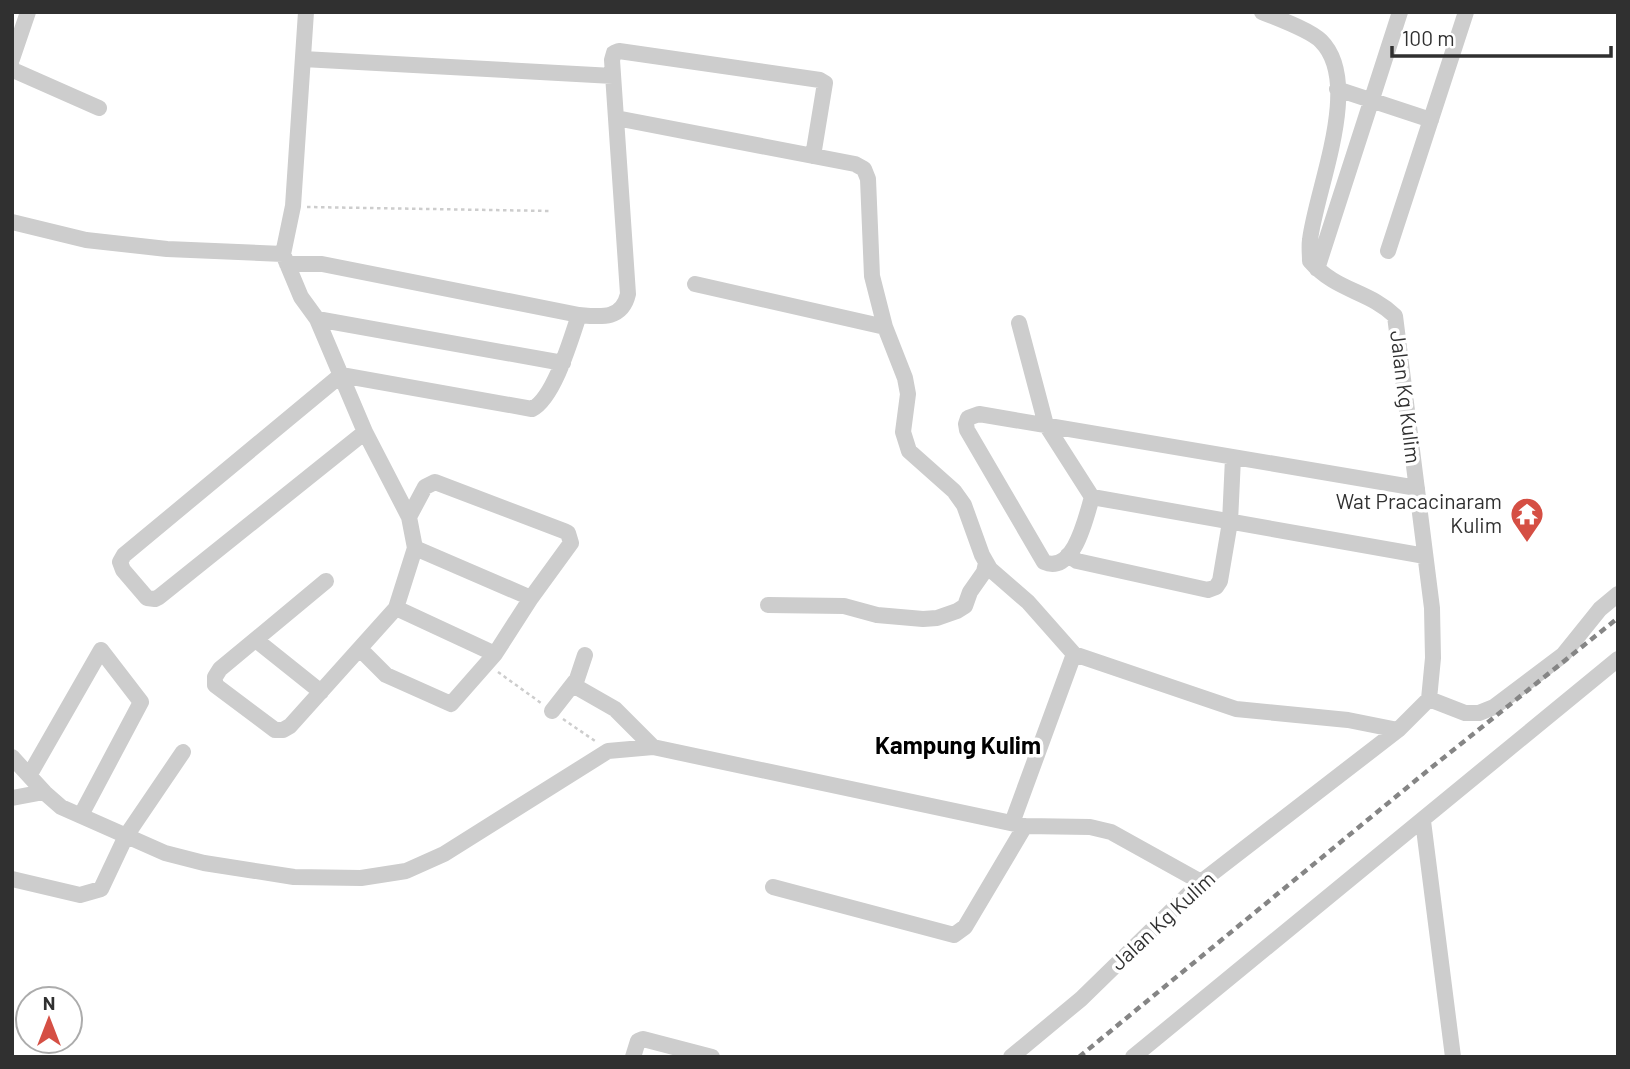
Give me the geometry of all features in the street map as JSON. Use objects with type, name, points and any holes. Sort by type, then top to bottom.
[{"type":"street","points":[[12,59],[28,12]]},
{"type":"street","points":[[306,12],[293,206],[285,259],[301,297],[317,319],[365,432],[410,517],[415,548],[396,607],[290,726],[275,730],[215,685],[215,677],[220,669],[326,581]]},
{"type":"street","points":[[1262,12],[1320,40],[1334,62],[1337,89],[1336,129],[1310,240],[1310,261],[1317,269]]},
{"type":"street","points":[[1317,269],[1400,12]]},
{"type":"street","points":[[1388,251],[1466,12]]},
{"type":"street","points":[[12,222],[86,240],[322,264],[597,317],[612,315],[621,310],[628,294],[612,60],[614,53],[619,51],[820,79],[825,83],[813,156]]},
{"type":"street","points":[[303,59],[613,76]]},
{"type":"street","points":[[12,67],[13,70],[99,108]]},
{"type":"street","points":[[1337,89],[1431,120]]},
{"type":"street","points":[[616,118],[855,164],[864,169],[868,179],[872,276],[884,327],[905,378],[908,394],[903,432],[909,451],[959,498],[990,569],[1028,602],[1074,654],[1236,709],[1349,720],[1398,730]]},
{"type":"street","name":"Jalan Kg Kulim","points":[[1012,1057],[1081,999],[1201,882],[1398,730],[1429,699],[1433,658],[1432,620],[1395,316],[1381,303],[1343,288],[1317,269]]},
{"type":"street","points":[[695,284],[884,327]]},
{"type":"street","points":[[365,432],[159,597],[147,598],[121,566],[124,555],[341,375],[532,409],[541,401],[563,363],[579,315]]},
{"type":"street","points":[[317,319],[563,363]]},
{"type":"street","points":[[1019,323],[1046,425],[1092,498],[1425,556]]},
{"type":"street","points":[[1092,498],[1075,549],[1052,565],[1041,559],[966,424],[973,414],[979,414],[1417,488]]},
{"type":"street","points":[[1068,555],[1077,561],[1212,589],[1220,581],[1230,522],[1233,458]]},
{"type":"street","points":[[360,649],[386,675],[451,704],[495,654],[570,542],[568,533],[435,482],[425,487],[410,517]]},
{"type":"street","points":[[415,548],[531,598]]},
{"type":"street","points":[[768,605],[844,606],[877,615],[937,618],[965,606],[970,592],[984,572],[986,563]]},
{"type":"street","points":[[1429,699],[1465,713],[1479,713],[1494,707],[1563,655],[1600,610],[1618,594]]},
{"type":"street","points":[[396,607],[495,654]]},
{"type":"street","points":[[256,640],[321,692]]},
{"type":"street","points":[[30,774],[101,650],[141,702],[81,816]]},
{"type":"street","points":[[773,887],[954,935],[965,928],[1019,825],[1074,654]]},
{"type":"street","points":[[552,711],[577,679],[585,655]]},
{"type":"street","points":[[1133,1057],[1152,1051],[1618,659]]},
{"type":"street","points":[[573,685],[615,709],[653,747]]},
{"type":"street","points":[[12,757],[61,807],[165,853],[204,863],[294,877],[361,878],[406,871],[444,854],[608,751],[653,747],[1019,825],[1090,827],[1111,832],[1201,882]]},
{"type":"street","points":[[12,879],[80,895],[101,889],[126,836],[183,752]]},
{"type":"street","points":[[12,798],[44,792]]},
{"type":"street","points":[[1423,821],[1453,1057]]},
{"type":"street","points":[[633,1057],[638,1041],[643,1038],[712,1057]]},
{"type":"path","points":[[293,206],[551,211]]},
{"type":"railway","points":[[1079,1057],[1618,618]]},
{"type":"place","name":"Wat Pracacinaram Kulim","points":[[1527,544]]},
{"type":"district","name":"Kampung Kulim","points":[[958,746]]}]
